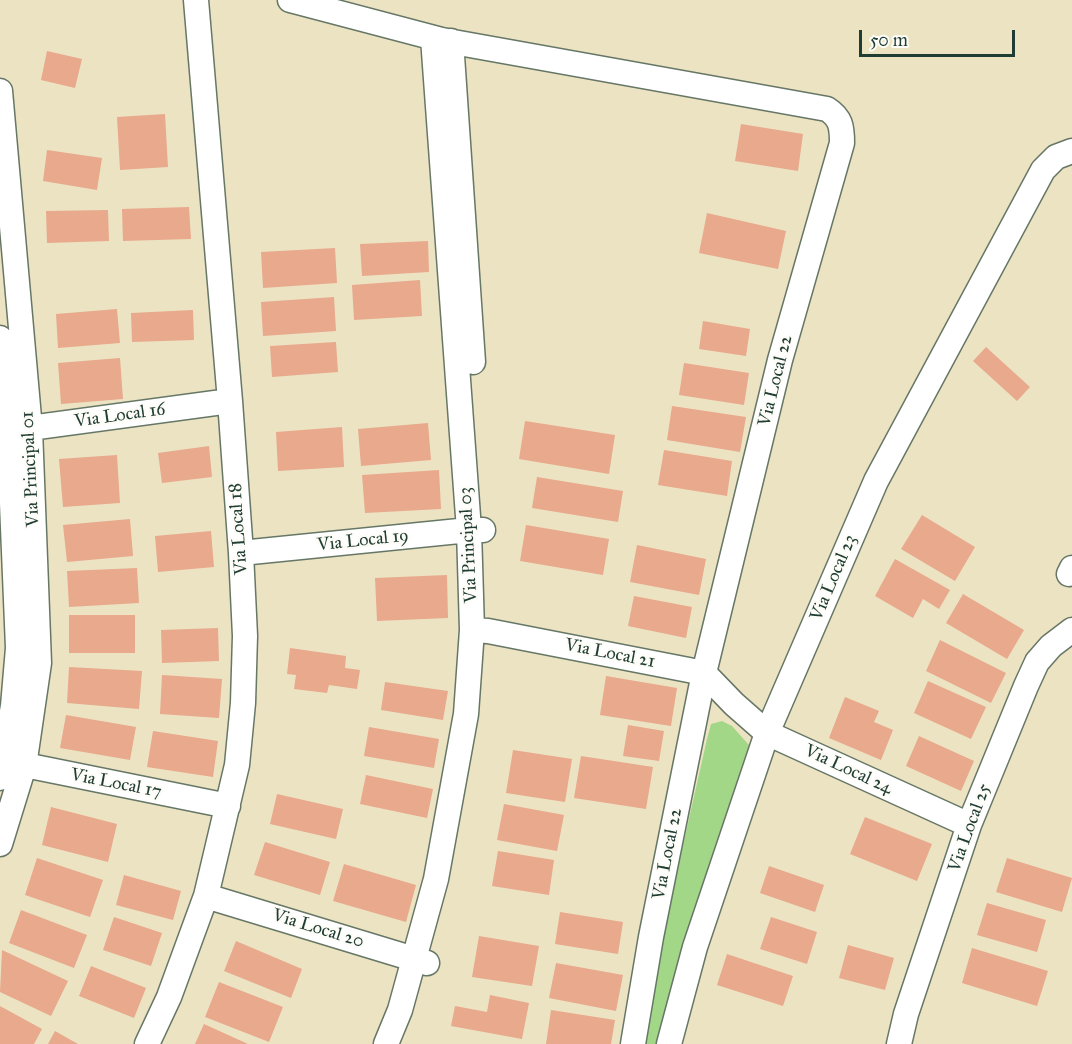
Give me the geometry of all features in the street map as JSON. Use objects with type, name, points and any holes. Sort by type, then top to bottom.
[{"type":"street","name":"Via Local 18","points":[[147,1044],[169,997],[206,897],[237,765],[243,703],[245,636],[241,553],[196,0]]},
{"type":"street","points":[[290,0],[442,40]]},
{"type":"street","name":"Via Principal 03","points":[[405,1044],[451,801],[480,631],[477,530],[442,40]]},
{"type":"street","name":"Via Local 22","points":[[442,40],[804,104],[827,109],[837,116],[842,126],[842,143],[780,360],[704,673],[651,937],[633,1044]]},
{"type":"street","name":"Via Principal 01","points":[[0,92],[10,329],[20,430],[18,648],[9,768],[0,844]]},
{"type":"street","name":"Via Local 23","points":[[669,1044],[695,947],[767,733],[876,481],[1043,170],[1056,157],[1072,151]]},
{"type":"street","name":"Via Principal 01","points":[[0,338],[20,430]]},
{"type":"street","name":"Via Local 16","points":[[20,430],[230,401]]},
{"type":"street","name":"Via Local 19","points":[[241,553],[477,530]]},
{"type":"street","name":"Via Local 25","points":[[899,1044],[906,1014],[969,825],[1037,662],[1072,630]]},
{"type":"street","name":"Via Local 21","points":[[480,631],[704,673]]},
{"type":"street","name":"Via Local 24","points":[[704,673],[767,733],[969,825]]},
{"type":"street","name":"Via Local 17","points":[[9,768],[228,806]]},
{"type":"street","name":"Via Local 20","points":[[206,897],[421,961]]},
{"type":"street","name":"Via Principal 03","points":[[386,1044],[421,961]]},
{"type":"green space","points":[[722,721],[732,726],[749,745],[685,940],[657,1044],[644,1044],[658,956],[707,739],[711,724]]},
{"type":"building","points":[[47,51],[82,59],[75,88],[41,80]]},
{"type":"building","points":[[165,114],[168,167],[120,170],[117,117]]},
{"type":"building","points":[[741,124],[803,134],[798,171],[735,161]]},
{"type":"building","points":[[47,150],[102,158],[97,190],[43,181]]},
{"type":"building","points":[[189,207],[191,239],[123,241],[122,209]]},
{"type":"building","points":[[108,210],[109,241],[47,243],[46,211]]},
{"type":"building","points":[[707,213],[786,231],[778,269],[699,253]]},
{"type":"building","points":[[428,241],[429,272],[362,276],[360,244]]},
{"type":"building","points":[[335,248],[337,283],[263,288],[261,252]]},
{"type":"building","points":[[420,280],[422,316],[354,320],[352,285]]},
{"type":"building","points":[[334,297],[336,331],[263,336],[261,302]]},
{"type":"building","points":[[117,309],[120,343],[58,348],[56,314]]},
{"type":"building","points":[[193,310],[194,340],[132,342],[131,313]]},
{"type":"building","points":[[703,321],[750,329],[746,356],[699,349]]},
{"type":"building","points":[[336,342],[338,372],[272,377],[270,346]]},
{"type":"building","points":[[986,347],[1030,387],[1017,401],[973,361]]},
{"type":"building","points":[[120,358],[123,399],[61,404],[58,363]]},
{"type":"building","points":[[684,363],[749,373],[744,405],[679,395]]},
{"type":"building","points":[[672,406],[746,417],[740,452],[667,440]]},
{"type":"building","points":[[525,421],[615,435],[609,474],[519,459]]},
{"type":"building","points":[[428,423],[431,460],[361,466],[358,429]]},
{"type":"building","points":[[342,427],[344,467],[278,471],[276,432]]},
{"type":"building","points":[[209,446],[212,477],[162,483],[158,453]]},
{"type":"building","points":[[664,450],[732,461],[727,496],[658,485]]},
{"type":"building","points":[[117,455],[120,503],[63,507],[59,459]]},
{"type":"building","points":[[439,470],[441,509],[365,513],[362,475]]},
{"type":"building","points":[[537,477],[623,491],[618,522],[532,508]]},
{"type":"building","points":[[922,515],[975,547],[955,581],[901,549]]},
{"type":"building","points":[[130,519],[133,556],[67,562],[63,525]]},
{"type":"building","points":[[526,525],[609,539],[603,575],[520,561]]},
{"type":"building","points":[[211,531],[214,567],[158,572],[155,536]]},
{"type":"building","points":[[637,545],[706,559],[699,595],[630,582]]},
{"type":"building","points":[[895,559],[950,590],[939,609],[923,599],[913,618],[875,596]]},
{"type":"building","points":[[137,568],[139,603],[69,607],[67,571]]},
{"type":"building","points":[[447,575],[448,618],[377,621],[375,578]]},
{"type":"building","points":[[963,594],[1024,630],[1007,659],[946,623]]},
{"type":"building","points":[[634,596],[692,607],[686,638],[628,626]]},
{"type":"building","points":[[69,615],[135,615],[135,653],[69,653]]},
{"type":"building","points":[[218,628],[219,661],[162,663],[161,630]]},
{"type":"building","points":[[940,640],[1006,673],[991,703],[926,671]]},
{"type":"building","points":[[290,648],[346,656],[345,668],[360,670],[357,689],[329,685],[327,693],[294,689],[296,675],[287,674]]},
{"type":"building","points":[[69,667],[142,671],[139,709],[67,703]]},
{"type":"building","points":[[162,675],[222,679],[219,718],[160,714]]},
{"type":"building","points":[[606,676],[677,688],[671,726],[600,715]]},
{"type":"building","points":[[928,681],[986,707],[971,739],[914,713]]},
{"type":"building","points":[[385,682],[448,691],[443,720],[381,710]]},
{"type":"building","points":[[845,697],[879,711],[874,722],[893,730],[881,760],[829,738]]},
{"type":"building","points":[[66,715],[136,727],[130,760],[60,748]]},
{"type":"building","points":[[628,725],[664,731],[659,761],[623,756]]},
{"type":"building","points":[[369,727],[439,739],[434,768],[364,756]]},
{"type":"building","points":[[153,731],[218,741],[213,777],[147,767]]},
{"type":"building","points":[[919,736],[974,761],[961,791],[906,766]]},
{"type":"building","points":[[513,750],[572,759],[565,802],[506,793]]},
{"type":"building","points":[[581,756],[653,767],[646,809],[574,798]]},
{"type":"building","points":[[366,775],[433,789],[427,818],[360,804]]},
{"type":"building","points":[[277,794],[343,809],[336,839],[270,824]]},
{"type":"building","points":[[504,804],[564,815],[557,851],[497,840]]},
{"type":"building","points":[[51,807],[117,824],[108,862],[42,845]]},
{"type":"building","points":[[865,817],[932,844],[917,881],[850,854]]},
{"type":"building","points":[[265,842],[330,862],[320,895],[254,875]]},
{"type":"building","points":[[498,851],[554,860],[549,895],[492,886]]},
{"type":"building","points":[[37,858],[103,880],[90,917],[25,895]]},
{"type":"building","points":[[1007,858],[1072,878],[1062,912],[996,892]]},
{"type":"building","points":[[344,864],[416,885],[406,922],[333,901]]},
{"type":"building","points":[[769,866],[824,885],[815,912],[760,893]]},
{"type":"building","points":[[124,875],[181,891],[173,920],[116,905]]},
{"type":"building","points":[[987,903],[1046,920],[1037,952],[977,935]]},
{"type":"building","points":[[21,910],[87,935],[74,968],[9,943]]},
{"type":"building","points":[[560,912],[623,922],[618,954],[555,944]]},
{"type":"building","points":[[114,917],[162,933],[151,966],[103,950]]},
{"type":"building","points":[[771,917],[817,932],[807,964],[760,949]]},
{"type":"building","points":[[479,936],[539,946],[532,986],[472,977]]},
{"type":"building","points":[[236,941],[302,969],[291,998],[224,971]]},
{"type":"building","points":[[848,945],[894,958],[885,990],[839,978]]},
{"type":"building","points":[[972,948],[1048,971],[1037,1006],[962,983]]},
{"type":"building","points":[[2,950],[68,981],[51,1016],[0,992]]},
{"type":"building","points":[[727,954],[793,976],[783,1006],[717,985]]},
{"type":"building","points":[[556,963],[623,975],[616,1011],[549,998]]},
{"type":"building","points":[[91,966],[146,988],[134,1018],[79,996]]},
{"type":"building","points":[[219,982],[283,1007],[269,1042],[205,1017]]},
{"type":"building","points":[[490,995],[529,1003],[522,1039],[451,1026],[455,1006],[487,1012]]},
{"type":"building","points":[[0,1006],[42,1029],[34,1044],[0,1044]]},
{"type":"building","points":[[551,1010],[615,1020],[611,1044],[546,1044]]},
{"type":"building","points":[[204,1024],[248,1044],[195,1044]]},
{"type":"building","points":[[55,1031],[78,1044],[48,1044]]}]
